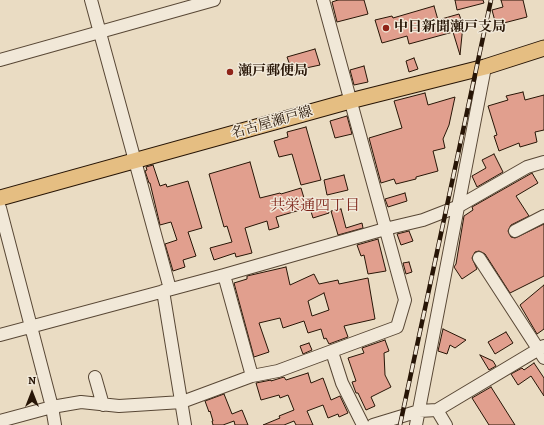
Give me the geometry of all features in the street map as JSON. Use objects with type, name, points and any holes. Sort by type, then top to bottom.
[{"type":"main road","name":"名古屋瀬戸線","points":[[0,198],[350,101],[485,67],[544,48]]},
{"type":"street","points":[[91,0],[136,161],[167,290],[185,425]]},
{"type":"street","points":[[0,60],[214,0]]},
{"type":"street","points":[[0,421],[52,407],[81,402],[118,406],[182,402],[252,376],[278,371],[397,327],[405,300],[322,0]]},
{"type":"street","points":[[416,425],[485,67]]},
{"type":"street","points":[[0,335],[224,275],[385,229],[423,220],[459,206],[527,167],[544,162]]},
{"type":"street","points":[[0,208],[52,407],[55,425]]},
{"type":"street","points":[[514,231],[544,216]]},
{"type":"street","points":[[373,425],[419,411],[437,410],[542,351],[479,258]]},
{"type":"street","points":[[224,275],[252,376]]},
{"type":"street","points":[[332,352],[342,383],[364,425]]},
{"type":"street","points":[[95,377],[103,405]]},
{"type":"street","points":[[437,410],[446,425]]},
{"type":"building","points":[[338,0],[364,0],[368,14],[337,22],[332,2]]},
{"type":"building","points":[[455,0],[483,0],[484,3],[457,10]]},
{"type":"building","points":[[501,0],[523,0],[527,17],[496,25],[492,10],[503,7]]},
{"type":"building","points":[[434,6],[438,20],[459,14],[463,25],[460,55],[453,32],[409,44],[407,36],[382,43],[375,20],[392,16],[393,18]]},
{"type":"building","points":[[315,49],[320,65],[292,71],[287,57]]},
{"type":"building","points":[[414,58],[418,69],[409,72],[406,61]]},
{"type":"building","points":[[364,66],[368,82],[354,85],[350,70]]},
{"type":"building","points":[[523,92],[525,100],[544,95],[544,130],[535,132],[537,142],[520,147],[519,143],[499,151],[494,136],[497,135],[488,106],[508,100],[506,96]]},
{"type":"building","points":[[425,93],[428,105],[455,97],[449,125],[443,139],[445,148],[433,151],[438,171],[396,184],[394,179],[381,183],[369,138],[402,128],[394,101]]},
{"type":"building","points":[[347,116],[352,134],[335,138],[330,121]]},
{"type":"building","points":[[306,127],[321,180],[301,185],[292,154],[279,157],[274,141],[288,137],[287,132]]},
{"type":"building","points":[[494,154],[503,172],[477,187],[472,176],[486,168],[482,160]]},
{"type":"building","points":[[250,162],[260,198],[301,188],[307,208],[276,217],[279,227],[269,230],[267,221],[245,228],[252,253],[236,257],[235,253],[214,260],[210,248],[232,242],[227,226],[224,227],[209,174]]},
{"type":"building","points":[[153,165],[160,186],[166,184],[167,187],[188,181],[202,228],[188,232],[196,256],[183,260],[185,267],[173,271],[165,244],[177,240],[171,222],[160,225],[150,183],[145,171],[147,170],[146,167]]},
{"type":"building","points":[[532,173],[538,183],[516,196],[529,216],[511,225],[508,231],[511,237],[515,238],[544,224],[544,276],[510,293],[485,254],[479,251],[475,252],[472,258],[477,269],[462,279],[454,267],[456,264],[464,216],[473,210],[472,207]]},
{"type":"building","points":[[344,175],[348,190],[327,195],[324,180]]},
{"type":"building","points":[[405,193],[407,201],[388,207],[385,199]]},
{"type":"building","points":[[325,201],[329,213],[313,218],[309,205]]},
{"type":"building","points":[[341,209],[346,228],[362,223],[363,228],[338,235],[331,211]]},
{"type":"building","points":[[409,231],[413,241],[401,245],[397,234]]},
{"type":"building","points":[[378,239],[386,271],[368,274],[364,255],[361,256],[357,245]]},
{"type":"building","points":[[409,262],[412,272],[406,274],[403,263]]},
{"type":"building","points":[[286,267],[290,285],[314,274],[319,284],[338,280],[339,284],[368,278],[375,319],[344,326],[348,337],[329,344],[326,338],[324,339],[321,329],[308,333],[304,321],[283,328],[280,318],[259,323],[269,352],[254,357],[234,283],[247,279],[247,276]],"holes":[[[324,293],[329,310],[312,316],[308,301]]]},
{"type":"building","points":[[544,285],[544,329],[537,334],[520,305]]},
{"type":"building","points":[[443,329],[466,340],[455,348],[450,345],[447,354],[438,351]]},
{"type":"building","points":[[506,332],[513,343],[495,354],[488,342]]},
{"type":"building","points":[[385,340],[389,351],[384,353],[385,375],[391,387],[371,397],[375,406],[366,410],[358,393],[356,393],[352,382],[356,381],[348,358],[364,353],[362,348]]},
{"type":"building","points":[[309,343],[312,350],[303,354],[300,346]]},
{"type":"building","points":[[480,355],[493,361],[496,366],[489,370]]},
{"type":"building","points":[[534,363],[544,378],[544,396],[531,376],[518,385],[511,374],[522,368],[524,370]]},
{"type":"building","points":[[308,373],[311,383],[323,378],[331,400],[340,396],[348,413],[339,417],[338,414],[328,418],[323,405],[307,411],[313,425],[296,425],[294,421],[284,425],[263,425],[294,410],[288,395],[280,398],[279,395],[261,400],[256,383],[284,377],[286,380]]},
{"type":"building","points":[[491,387],[515,425],[489,425],[472,398]]},
{"type":"building","points":[[224,394],[232,414],[242,410],[248,425],[235,425],[234,421],[223,425],[213,425],[210,411],[209,412],[205,401]]},
{"type":"railway","points":[[400,425],[491,0]]},
{"type":"place","name":"中日新聞瀬戸支局","points":[[386,28]]},
{"type":"place","name":"瀬戸郵便局","points":[[230,72]]},
{"type":"district","name":"共栄通四丁目","points":[[315,206]]}]
